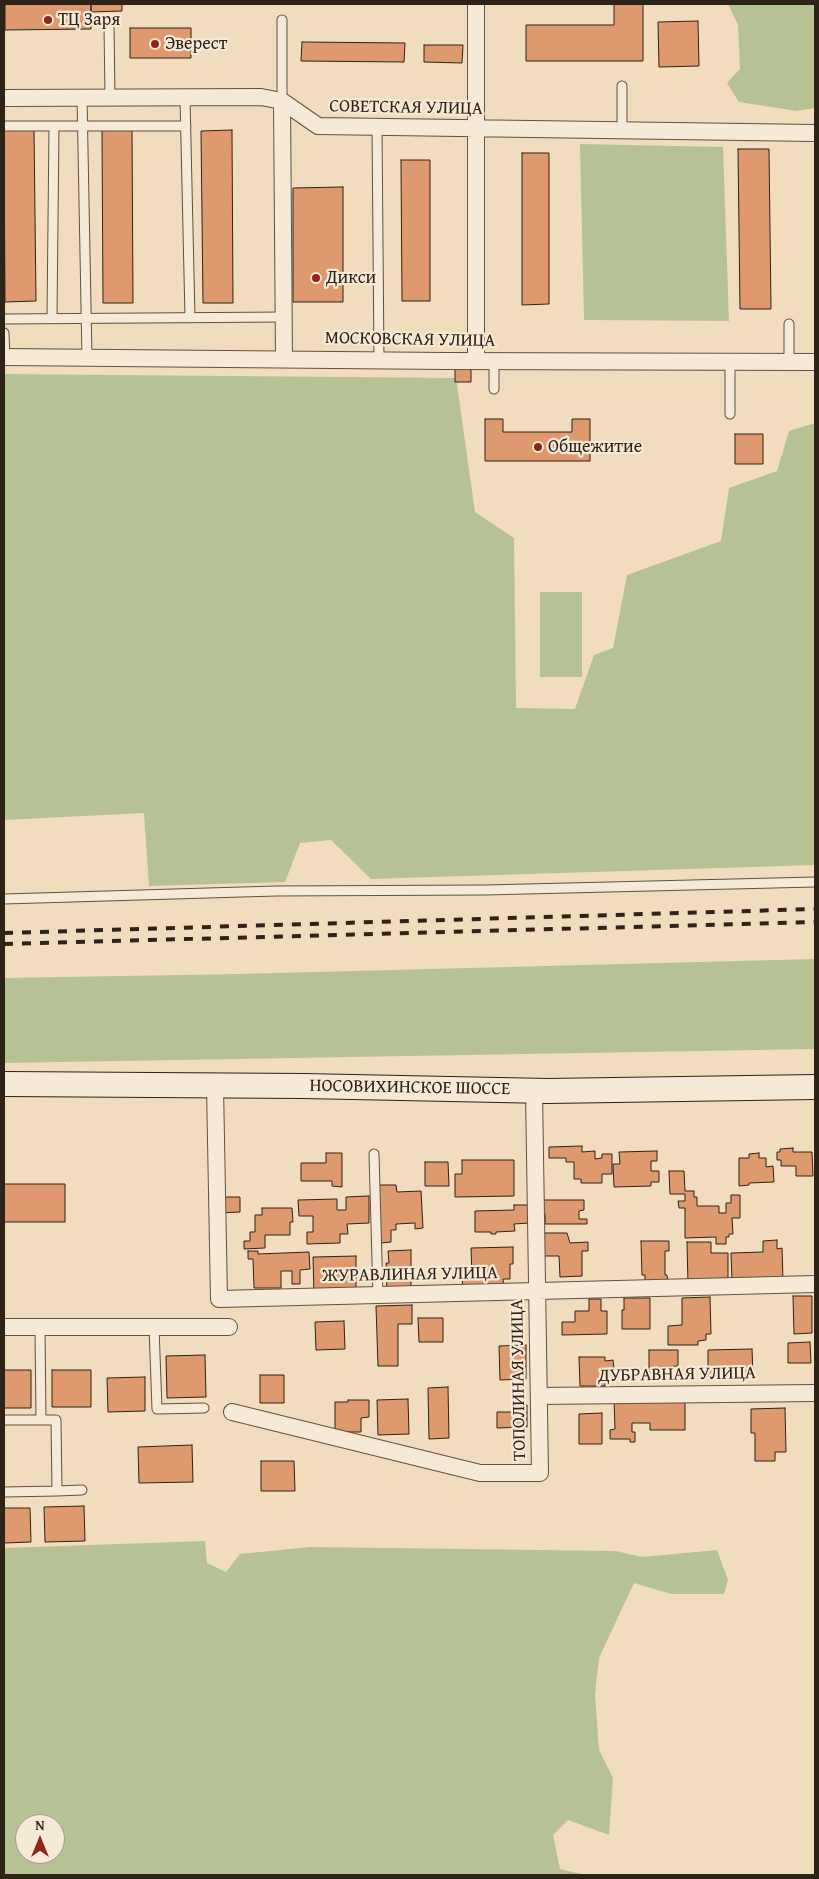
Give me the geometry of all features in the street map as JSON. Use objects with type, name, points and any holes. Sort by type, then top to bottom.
[{"type":"main road","name":"НОСОВИХИНСКОЕ ШОССЕ","points":[[4,1084],[534,1091],[815,1087]]},
{"type":"street","points":[[476,4],[476,361]]},
{"type":"street","name":"СОВЕТСКАЯ УЛИЦА","points":[[4,98],[262,97],[282,101],[318,126],[815,133]]},
{"type":"street","points":[[282,101],[284,359]]},
{"type":"street","name":"МОСКОВСКАЯ УЛИЦА","points":[[4,357],[815,362]]},
{"type":"street","name":"ЖУРАВЛИНАЯ УЛИЦА","points":[[215,1086],[219,1299],[815,1284]]},
{"type":"street","name":"ТОПОЛИНАЯ УЛИЦА","points":[[232,1412],[480,1473],[540,1473],[534,1091]]},
{"type":"street","points":[[4,1327],[229,1327]]},
{"type":"street","name":"ДУБРАВНАЯ УЛИЦА","points":[[539,1396],[815,1393]]},
{"type":"lane","points":[[282,20],[282,101]]},
{"type":"lane","points":[[109,25],[110,98]]},
{"type":"lane","points":[[622,86],[622,130]]},
{"type":"lane","points":[[82,97],[87,358]]},
{"type":"lane","points":[[185,98],[190,318]]},
{"type":"lane","points":[[4,126],[186,126]]},
{"type":"lane","points":[[52,318],[54,126]]},
{"type":"lane","points":[[377,127],[378,360]]},
{"type":"lane","points":[[4,319],[284,317]]},
{"type":"lane","points":[[789,324],[789,362]]},
{"type":"lane","points":[[4,333],[4,357]]},
{"type":"lane","points":[[494,361],[494,389]]},
{"type":"lane","points":[[730,362],[730,414]]},
{"type":"lane","points":[[4,899],[276,891],[485,890],[815,882]]},
{"type":"lane","points":[[374,1154],[378,1296]]},
{"type":"lane","points":[[154,1327],[157,1408],[204,1408]]},
{"type":"lane","points":[[40,1328],[41,1420]]},
{"type":"lane","points":[[4,1420],[56,1420],[57,1491]]},
{"type":"lane","points":[[4,1492],[82,1490]]},
{"type":"green space","points":[[728,4],[815,4],[815,108],[797,111],[739,102],[727,83],[740,69],[738,25]]},
{"type":"green space","points":[[580,144],[723,147],[729,321],[584,320]]},
{"type":"green space","points":[[4,374],[456,378],[475,512],[514,538],[516,708],[575,709],[594,655],[613,648],[627,575],[721,541],[729,488],[777,471],[789,431],[815,423],[815,865],[371,879],[331,840],[300,843],[285,882],[149,886],[144,813],[4,820]]},
{"type":"green space","points":[[540,592],[582,592],[582,677],[540,677]]},
{"type":"green space","points":[[815,959],[815,1049],[4,1063],[4,978]]},
{"type":"green space","points":[[205,1541],[207,1563],[226,1572],[240,1554],[310,1547],[616,1551],[642,1557],[717,1550],[728,1580],[724,1594],[671,1594],[634,1583],[599,1658],[595,1694],[599,1750],[613,1778],[609,1835],[568,1820],[553,1835],[560,1869],[585,1875],[4,1875],[4,1548]]},
{"type":"building","name":"ТЦ Заря","points":[[5,4],[91,4],[91,29],[5,30]]},
{"type":"building","points":[[91,4],[122,4],[122,11],[91,12]]},
{"type":"building","points":[[614,4],[643,4],[643,61],[526,61],[526,25],[614,25]]},
{"type":"building","points":[[698,21],[699,66],[659,67],[658,22]]},
{"type":"building","points":[[130,28],[191,28],[191,58],[130,58]]},
{"type":"building","points":[[302,42],[405,43],[404,62],[301,61]]},
{"type":"building","points":[[424,45],[463,45],[462,63],[424,62]]},
{"type":"building","points":[[34,128],[36,301],[5,302],[4,129]]},
{"type":"building","points":[[102,130],[132,130],[133,303],[103,303]]},
{"type":"building","points":[[232,130],[233,303],[203,303],[201,131]]},
{"type":"building","points":[[738,149],[769,149],[771,309],[740,309]]},
{"type":"building","points":[[522,153],[549,153],[549,304],[522,305]]},
{"type":"building","points":[[401,160],[430,160],[430,301],[402,301]]},
{"type":"building","points":[[343,187],[343,302],[293,302],[293,188]]},
{"type":"building","points":[[455,369],[471,369],[471,382],[455,382]]},
{"type":"building","name":"Общежитие","points":[[485,419],[503,419],[503,432],[572,432],[572,419],[590,419],[590,461],[485,461]]},
{"type":"building","points":[[735,434],[763,434],[763,464],[735,464]]},
{"type":"building","points":[[582,1146],[582,1152],[595,1151],[595,1159],[602,1158],[602,1154],[612,1154],[612,1174],[602,1174],[602,1183],[581,1183],[581,1179],[574,1179],[574,1162],[566,1162],[566,1158],[549,1158],[549,1147]]},
{"type":"building","points":[[793,1148],[793,1152],[812,1152],[813,1176],[796,1176],[796,1166],[781,1166],[781,1160],[777,1160],[777,1152],[780,1152],[780,1149]]},
{"type":"building","points":[[657,1151],[657,1161],[651,1161],[651,1171],[659,1171],[659,1182],[651,1182],[651,1186],[614,1187],[613,1164],[620,1164],[619,1152]]},
{"type":"building","points":[[326,1153],[342,1153],[342,1187],[332,1186],[332,1181],[301,1181],[301,1163],[326,1163]]},
{"type":"building","points":[[759,1153],[759,1158],[766,1158],[766,1167],[773,1166],[774,1182],[749,1183],[749,1185],[739,1186],[739,1158],[749,1158],[749,1154]]},
{"type":"building","points":[[462,1160],[514,1160],[514,1196],[455,1197],[455,1174],[462,1174]]},
{"type":"building","points":[[425,1162],[448,1162],[449,1186],[425,1186]]},
{"type":"building","points":[[669,1171],[684,1171],[685,1191],[694,1191],[694,1197],[697,1197],[697,1206],[719,1206],[719,1213],[726,1213],[726,1203],[731,1203],[731,1195],[740,1195],[740,1218],[732,1218],[733,1234],[729,1234],[729,1237],[726,1237],[726,1244],[716,1244],[716,1237],[685,1238],[685,1208],[679,1208],[678,1201],[685,1201],[685,1194],[670,1194]]},
{"type":"building","points":[[4,1184],[65,1184],[65,1222],[4,1222]]},
{"type":"building","points":[[379,1185],[396,1185],[397,1192],[421,1191],[423,1228],[415,1229],[415,1223],[396,1224],[396,1230],[391,1230],[391,1242],[381,1243]]},
{"type":"building","points":[[369,1196],[369,1223],[347,1224],[348,1234],[340,1234],[340,1243],[307,1244],[307,1232],[313,1232],[313,1216],[299,1216],[298,1200],[337,1199],[337,1210],[346,1210],[346,1197]]},
{"type":"building","points":[[219,1197],[240,1197],[240,1212],[219,1213]]},
{"type":"building","points":[[542,1200],[584,1200],[584,1210],[579,1211],[579,1219],[587,1219],[587,1224],[545,1224],[545,1214],[542,1214]]},
{"type":"building","points":[[514,1205],[531,1205],[529,1223],[514,1224],[515,1231],[496,1232],[496,1234],[491,1234],[491,1232],[475,1232],[475,1211],[514,1210]]},
{"type":"building","points":[[262,1208],[292,1208],[293,1222],[290,1222],[290,1235],[265,1235],[265,1248],[244,1249],[244,1241],[250,1241],[250,1232],[255,1232],[255,1215],[262,1215]]},
{"type":"building","points":[[544,1233],[567,1233],[570,1243],[588,1242],[588,1251],[582,1251],[582,1276],[560,1277],[559,1256],[544,1256]]},
{"type":"building","points":[[777,1240],[777,1249],[782,1248],[783,1280],[732,1281],[731,1253],[763,1252],[763,1241]]},
{"type":"building","points":[[641,1241],[669,1241],[669,1251],[665,1251],[665,1275],[667,1275],[668,1286],[645,1287],[645,1275],[642,1275]]},
{"type":"building","points":[[687,1242],[711,1242],[711,1253],[728,1253],[728,1284],[688,1285]]},
{"type":"building","points":[[513,1247],[513,1264],[510,1264],[510,1279],[503,1279],[504,1290],[463,1292],[462,1277],[472,1276],[471,1248]]},
{"type":"building","points":[[411,1250],[411,1290],[387,1293],[386,1263],[389,1263],[388,1251]]},
{"type":"building","points":[[248,1251],[258,1251],[258,1254],[309,1252],[310,1269],[300,1270],[300,1284],[292,1284],[292,1271],[281,1271],[281,1288],[254,1288],[253,1259],[248,1259]]},
{"type":"building","points":[[356,1256],[356,1289],[314,1295],[313,1257]]},
{"type":"building","points":[[793,1296],[812,1296],[812,1333],[794,1334]]},
{"type":"building","points":[[710,1297],[711,1334],[706,1334],[706,1340],[698,1341],[698,1345],[668,1345],[668,1326],[682,1325],[682,1298]]},
{"type":"building","points":[[624,1298],[650,1298],[650,1329],[622,1329]]},
{"type":"building","points":[[589,1299],[601,1299],[601,1311],[607,1311],[607,1334],[562,1335],[562,1322],[575,1322],[575,1311],[589,1311]]},
{"type":"building","points":[[412,1305],[412,1324],[398,1324],[398,1366],[378,1366],[376,1306]]},
{"type":"building","points":[[418,1318],[443,1318],[443,1342],[419,1342]]},
{"type":"building","points":[[344,1321],[345,1349],[316,1350],[315,1322]]},
{"type":"building","points":[[810,1342],[811,1363],[788,1363],[788,1343]]},
{"type":"building","points":[[526,1345],[526,1379],[500,1380],[499,1346]]},
{"type":"building","points":[[752,1349],[753,1377],[708,1377],[708,1350]]},
{"type":"building","points":[[649,1350],[678,1350],[678,1366],[660,1367],[660,1375],[649,1375]]},
{"type":"building","points":[[205,1355],[206,1397],[167,1398],[166,1356]]},
{"type":"building","points":[[579,1357],[605,1357],[605,1361],[613,1360],[614,1369],[605,1369],[605,1386],[580,1386]]},
{"type":"building","points":[[4,1370],[31,1370],[31,1408],[4,1408]]},
{"type":"building","points":[[52,1370],[91,1370],[91,1407],[52,1407]]},
{"type":"building","points":[[260,1375],[284,1375],[284,1403],[260,1403]]},
{"type":"building","points":[[145,1377],[145,1411],[108,1412],[107,1378]]},
{"type":"building","points":[[448,1387],[449,1438],[429,1439],[428,1388]]},
{"type":"building","points":[[408,1399],[409,1434],[378,1435],[377,1400]]},
{"type":"building","points":[[614,1399],[685,1399],[685,1430],[650,1430],[650,1423],[632,1423],[632,1432],[635,1432],[635,1442],[630,1442],[630,1439],[610,1439],[610,1430],[615,1429]]},
{"type":"building","points":[[348,1400],[369,1400],[369,1417],[361,1418],[361,1432],[335,1432],[335,1402],[348,1402]]},
{"type":"building","points":[[512,1405],[527,1405],[527,1427],[497,1428],[497,1412],[513,1412]]},
{"type":"building","points":[[785,1408],[786,1452],[775,1452],[775,1461],[755,1461],[755,1433],[751,1433],[751,1409]]},
{"type":"building","points":[[602,1413],[602,1444],[579,1444],[579,1414]]},
{"type":"building","points":[[192,1445],[193,1482],[139,1483],[138,1447]]},
{"type":"building","points":[[261,1461],[294,1461],[295,1491],[261,1491]]},
{"type":"building","points":[[84,1506],[85,1541],[45,1542],[44,1507]]},
{"type":"building","points":[[4,1508],[30,1508],[31,1542],[4,1543]]},
{"type":"railway","points":[[4,933],[815,909]]},
{"type":"railway","points":[[4,944],[815,922]]},
{"type":"place","name":"ТЦ Заря","points":[[48,20]]},
{"type":"place","name":"Эверест","points":[[155,44]]},
{"type":"place","name":"Дикси","points":[[316,278]]},
{"type":"place","name":"Общежитие","points":[[538,447]]}]
